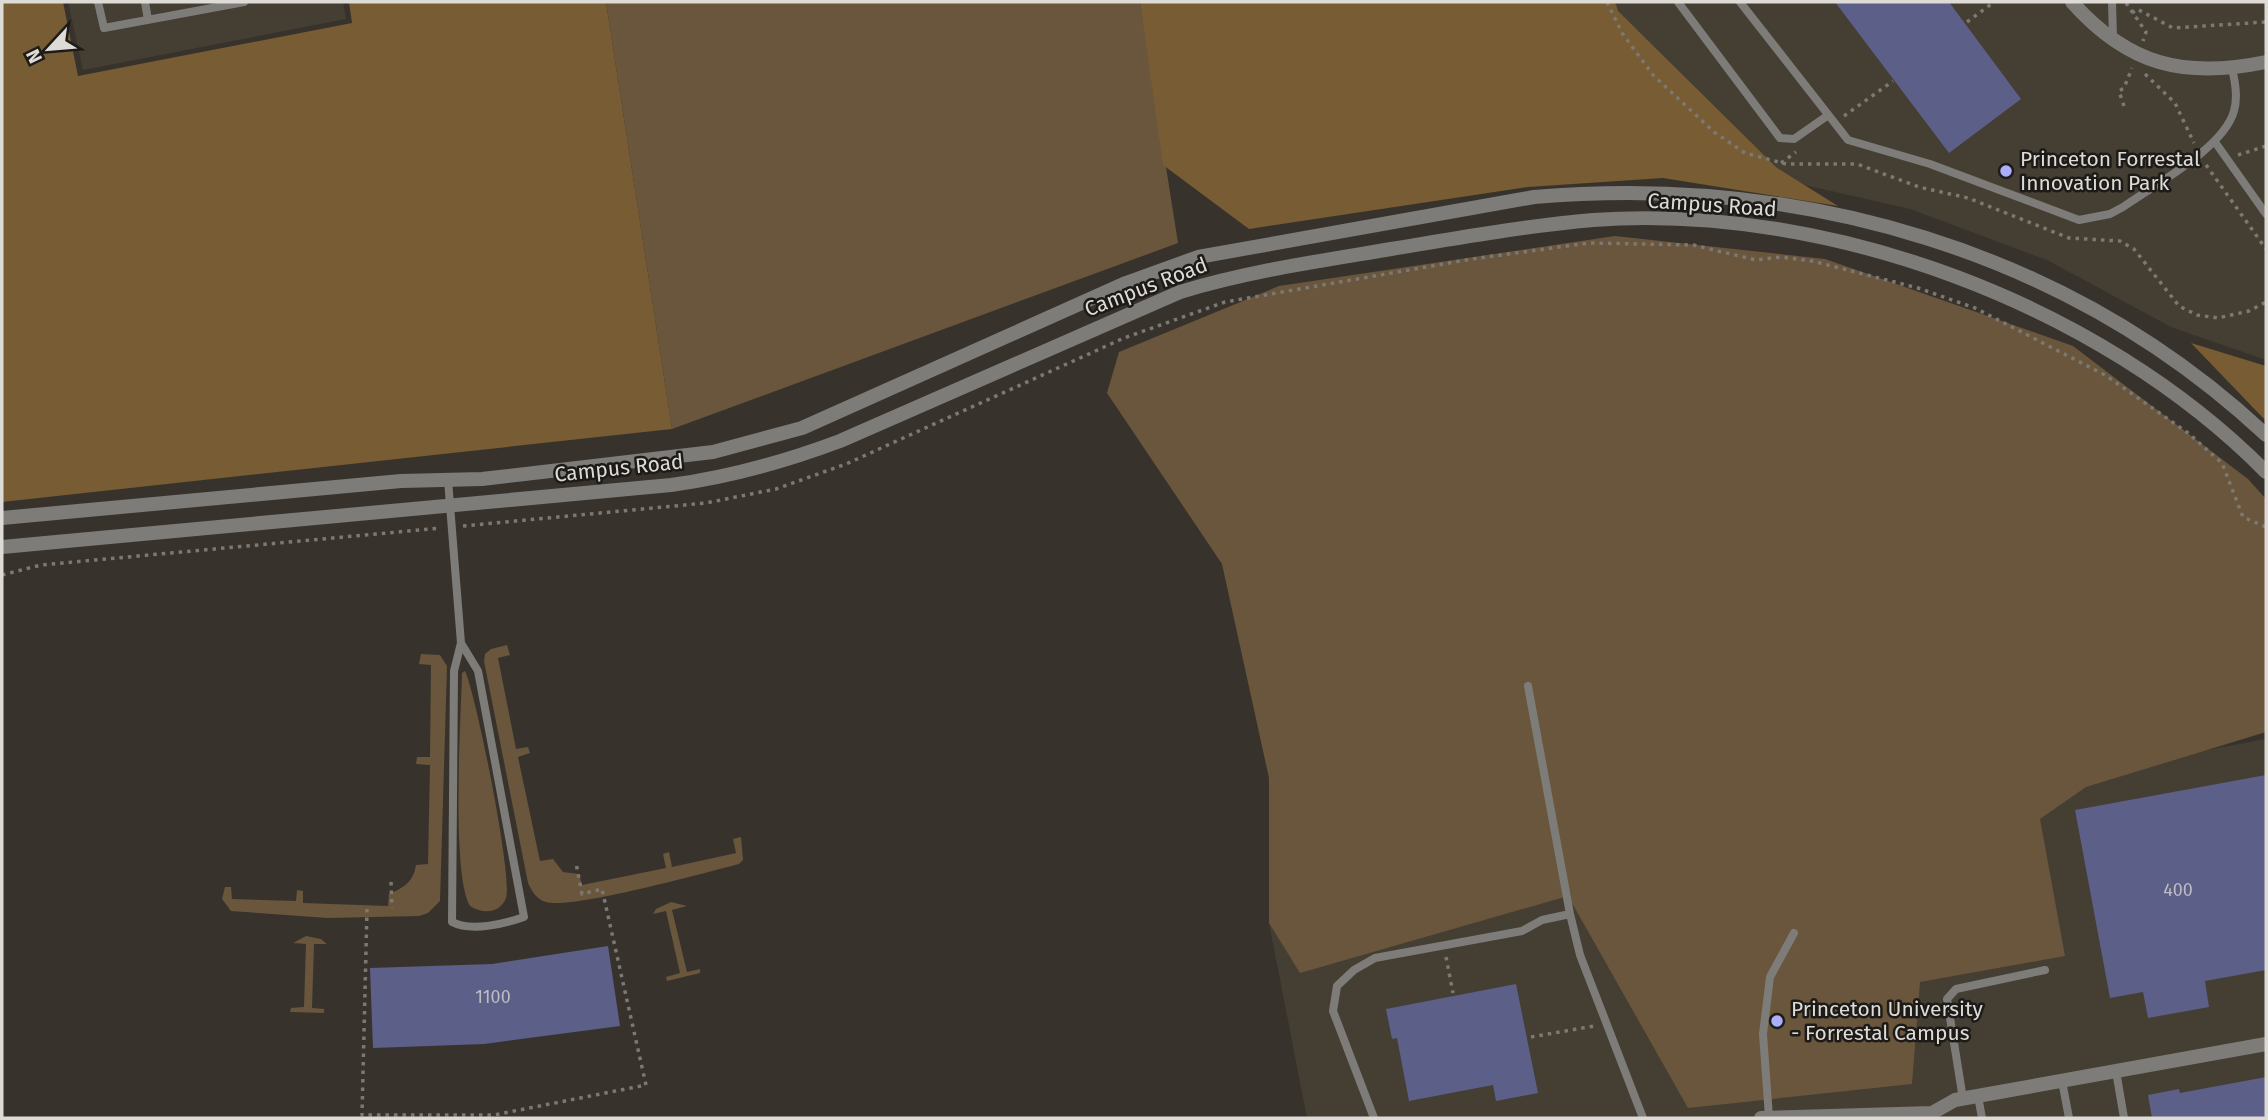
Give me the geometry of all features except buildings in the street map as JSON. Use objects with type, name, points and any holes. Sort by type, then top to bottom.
[{"type":"street","points":[[2072,2],[2113,42],[2138,55],[2183,67],[2232,68],[2266,62]]},
{"type":"street","name":"Campus Road","points":[[2,519],[401,481],[482,480],[713,452],[755,443],[802,428],[1147,274],[1198,257],[1534,197],[1580,193],[1661,192],[1739,199],[1830,212],[1925,237],[1985,258],[2055,289],[2106,317],[2206,383],[2266,435]]},
{"type":"street","name":"Campus Road","points":[[2,547],[725,477],[785,462],[840,441],[1131,312],[1192,288],[1239,276],[1497,231],[1595,220],[1696,221],[1788,232],[1881,252],[1975,284],[2061,323],[2134,365],[2196,411],[2266,472]]},
{"type":"street","points":[[1765,1117],[1932,1116],[1970,1098],[2266,1044]]},
{"type":"lane","points":[[97,2],[104,28],[205,5],[244,2]]},
{"type":"lane","points":[[145,2],[148,20]]},
{"type":"lane","points":[[1678,2],[1780,138],[1794,139],[1827,117]]},
{"type":"lane","points":[[1740,2],[1839,132],[1857,144],[1930,164],[2079,220],[2117,211],[2215,142],[2228,126],[2235,111],[2237,94],[2232,68]]},
{"type":"lane","points":[[2112,2],[2113,42]]},
{"type":"lane","points":[[2215,142],[2266,215]]},
{"type":"lane","points":[[448,480],[461,643],[454,671],[453,922],[461,927],[508,923],[524,917],[478,671],[461,643]]},
{"type":"lane","points":[[1528,686],[1580,955],[1643,1118]]},
{"type":"lane","points":[[1374,1118],[1333,1011],[1337,986],[1354,970],[1375,958],[1522,931],[1542,920],[1570,914]]},
{"type":"lane","points":[[1765,1117],[1763,1034],[1770,977],[1794,933]]},
{"type":"lane","points":[[1982,1118],[1970,1098],[1947,999],[1956,989],[2045,970]]},
{"type":"lane","points":[[2116,1071],[2124,1118]]},
{"type":"lane","points":[[2062,1081],[2069,1118]]},
{"type":"path","points":[[1607,2],[1622,33],[1653,75],[1714,132],[1745,153],[1786,164],[1857,164],[1919,187],[1968,198],[2068,238],[2120,241],[2134,249],[2179,306],[2197,315],[2218,318],[2249,311],[2266,302]]},
{"type":"path","points":[[1967,22],[1994,2]]},
{"type":"path","points":[[2124,2],[2132,13],[2137,9],[2153,20],[2173,28],[2266,22]]},
{"type":"path","points":[[2,575],[41,565],[706,503],[776,489],[846,464],[1124,338],[1204,308],[1472,259],[1589,243],[1693,245],[1756,260],[1781,257],[1812,261],[1918,288],[1975,308],[2105,375],[2188,433],[2222,463],[2243,517],[2266,527]]},
{"type":"path","points":[[367,909],[362,1115],[494,1115],[646,1085],[601,889],[582,894],[576,863]]},
{"type":"path","points":[[391,883],[392,908]]},
{"type":"path","points":[[1444,945],[1453,993]]},
{"type":"path","points":[[1531,1037],[1606,1024]]},
{"type":"shaded area","points":[[2,2],[63,2],[78,76],[352,23],[349,2],[606,2],[672,429],[2,502]]},
{"type":"shaded area","points":[[68,2],[343,2],[346,19],[83,70]]},
{"type":"shaded area","points":[[606,2],[1140,2],[1178,243],[672,429]]},
{"type":"shaded area","points":[[1140,2],[1615,2],[1618,11],[1777,168],[1838,206],[1663,178],[1528,187],[1249,229],[1163,165]]},
{"type":"shaded area","name":"Princeton Forrestal Innovation Park","points":[[1590,2],[2266,2],[2266,360],[2171,327],[2047,260],[1910,209],[1787,181]]},
{"type":"shaded area","points":[[1615,236],[1825,259],[2073,346],[2248,479],[2266,499],[2266,732],[2086,787],[2040,819],[2065,956],[1920,982],[1912,1084],[1688,1108],[1568,896],[1300,973],[1269,923],[1269,778],[1222,564],[1107,393],[1119,352],[1279,286]]},
{"type":"shaded area","points":[[2191,343],[2266,366],[2266,421]]},
{"type":"shaded area","points":[[507,645],[510,655],[498,658],[516,749],[528,747],[530,753],[518,757],[540,861],[553,859],[563,872],[579,874],[582,885],[666,868],[663,854],[669,852],[672,867],[736,853],[733,839],[741,837],[743,860],[739,864],[610,896],[560,903],[546,902],[537,897],[528,883],[484,661],[485,654],[491,649]]},
{"type":"shaded area","points":[[421,654],[440,655],[447,666],[440,901],[428,913],[419,916],[328,918],[231,911],[222,899],[225,887],[231,887],[232,899],[296,901],[297,890],[303,891],[303,903],[388,906],[389,894],[407,883],[413,876],[416,865],[428,864],[430,765],[416,764],[417,757],[430,757],[431,665],[419,664]]},
{"type":"shaded area","points":[[465,671],[485,748],[507,883],[503,903],[490,911],[470,906],[464,889],[461,862],[459,758],[462,673]]},
{"type":"shaded area","name":"Princeton University - Forrestal Campus","points":[[2266,739],[2266,1118],[1307,1118],[1269,923]]},
{"type":"shaded area","points":[[671,902],[687,906],[672,910],[687,972],[700,969],[700,973],[667,981],[666,977],[680,973],[666,911],[653,914],[656,909]]},
{"type":"shaded area","points":[[306,936],[321,939],[327,944],[314,944],[312,1008],[324,1009],[324,1013],[290,1012],[291,1008],[304,1007],[306,944],[293,943]]},
{"type":"place","name":"Princeton Forrestal Innovation Park","points":[[2006,171]]},
{"type":"place","name":"Princeton University - Forrestal Campus","points":[[1777,1021]]}]
